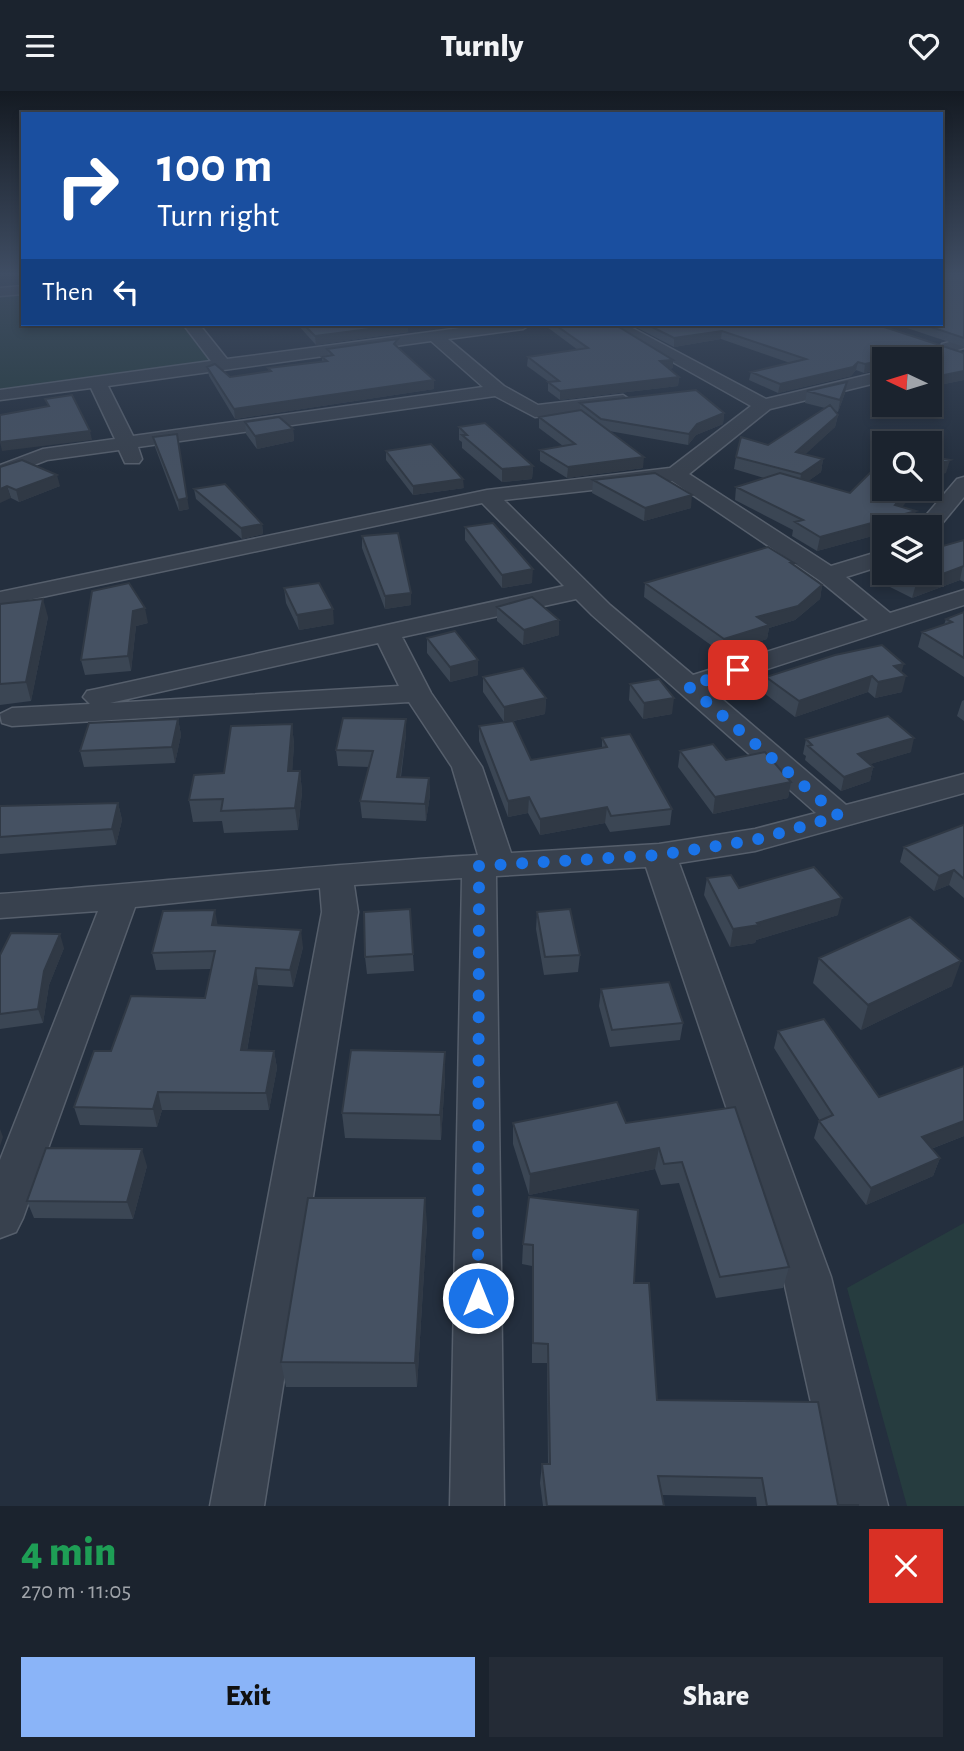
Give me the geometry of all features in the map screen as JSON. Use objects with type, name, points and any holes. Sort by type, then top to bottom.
[{"type":"street","points":[[203,340],[222,364]]},
{"type":"street","points":[[0,395],[403,340]]},
{"type":"street","points":[[439,340],[498,390],[535,411],[646,398]]},
{"type":"street","points":[[650,340],[729,388],[764,405]]},
{"type":"street","points":[[942,366],[964,361]]},
{"type":"street","points":[[0,599],[487,496],[676,474],[764,405],[872,379]]},
{"type":"street","points":[[97,381],[129,451]]},
{"type":"street","points":[[701,391],[729,388]]},
{"type":"street","points":[[0,472],[43,454],[129,451],[498,390]]},
{"type":"street","points":[[676,474],[828,575],[886,622]]},
{"type":"street","points":[[936,515],[964,483]]},
{"type":"street","points":[[487,496],[581,590],[839,816]]},
{"type":"street","points":[[828,575],[872,561]]},
{"type":"street","points":[[6,717],[581,590]]},
{"type":"street","points":[[688,686],[964,597]]},
{"type":"street","points":[[386,632],[417,693],[467,767],[488,866],[477,1506]]},
{"type":"street","points":[[6,717],[417,693]]},
{"type":"street","points":[[0,906],[121,897],[335,875],[659,855],[755,840],[964,783]]},
{"type":"street","points":[[659,855],[807,1277],[861,1506]]},
{"type":"street","points":[[237,1506],[340,912],[335,875]]},
{"type":"street","points":[[0,1217],[121,897]]},
{"type":"green space","points":[[0,340],[203,340],[222,364],[0,395]]},
{"type":"green space","points":[[964,1223],[964,1506],[907,1506],[847,1288]]},
{"type":"building","points":[[397,340],[394,344],[434,380],[234,409],[207,367],[215,364],[230,377],[271,371],[268,368],[327,361],[322,357],[333,355],[327,349]]},
{"type":"building","points":[[577,340],[640,340],[673,360],[660,361],[679,377],[560,391],[548,382],[559,381],[528,357],[588,348]]},
{"type":"building","points":[[749,340],[924,340],[964,353],[964,371],[942,375],[942,347],[872,347],[872,363],[858,362],[853,367],[780,384],[751,372],[806,359]]},
{"type":"building","points":[[847,382],[840,400],[807,391]]},
{"type":"building","points":[[696,390],[724,413],[697,424],[689,434],[601,419],[580,403]]},
{"type":"building","points":[[72,395],[90,431],[0,442],[0,415],[49,406],[45,399]]},
{"type":"building","points":[[830,405],[838,415],[796,452],[823,459],[801,474],[736,457],[741,437],[768,445]]},
{"type":"building","points":[[581,410],[644,457],[568,467],[540,450],[575,444],[539,417]]},
{"type":"building","points":[[279,417],[293,429],[255,436],[245,422]]},
{"type":"building","points":[[485,423],[533,466],[502,469],[462,435],[467,435],[459,427]]},
{"type":"building","points":[[177,434],[187,498],[178,500],[153,437]]},
{"type":"building","points":[[431,444],[463,479],[413,486],[386,451]]},
{"type":"building","points":[[22,460],[57,475],[16,490],[7,486],[0,489],[0,467]]},
{"type":"building","points":[[872,471],[872,501],[899,501],[895,505],[916,511],[901,515],[872,515],[872,523],[820,537],[795,522],[803,520],[736,487],[780,473],[850,493]]},
{"type":"building","points":[[655,473],[692,495],[645,508],[593,480]]},
{"type":"building","points":[[225,484],[262,524],[241,528],[194,489]]},
{"type":"building","points":[[493,523],[533,569],[502,575],[465,527]]},
{"type":"building","points":[[398,533],[411,593],[385,596],[362,536]]},
{"type":"building","points":[[964,540],[964,566],[942,574],[942,546]]},
{"type":"building","points":[[768,547],[822,585],[798,606],[757,617],[769,625],[724,639],[645,583]]},
{"type":"building","points":[[129,583],[145,608],[133,611],[128,656],[81,660],[92,591]]},
{"type":"building","points":[[319,583],[333,609],[297,615],[284,588]]},
{"type":"building","points":[[532,597],[559,620],[524,630],[497,607]]},
{"type":"building","points":[[43,599],[26,682],[0,684],[0,604]]},
{"type":"building","points":[[964,612],[964,658],[922,632],[952,622],[946,619]]},
{"type":"building","points":[[455,631],[478,660],[450,667],[427,638]]},
{"type":"building","points":[[882,645],[904,664],[894,666],[906,676],[878,682],[872,676],[799,701],[766,677],[835,655]]},
{"type":"building","points":[[523,668],[546,698],[504,707],[483,677]]},
{"type":"building","points":[[659,679],[674,698],[644,703],[630,684]]},
{"type":"building","points":[[888,716],[914,738],[858,754],[873,767],[844,777],[808,746],[812,745],[806,739]]},
{"type":"building","points":[[343,718],[406,719],[397,777],[429,778],[425,804],[360,801],[373,751],[336,750]]},
{"type":"building","points":[[178,719],[172,747],[80,751],[89,723]]},
{"type":"building","points":[[513,721],[531,760],[607,747],[602,738],[630,734],[672,809],[611,816],[607,807],[540,819],[529,797],[508,801],[479,726]]},
{"type":"building","points":[[292,724],[288,771],[300,771],[295,808],[221,811],[223,799],[189,800],[194,775],[224,773],[231,726]]},
{"type":"building","points":[[713,744],[726,760],[765,752],[791,782],[715,797],[680,751]]},
{"type":"building","points":[[118,803],[112,829],[0,837],[0,806]]},
{"type":"building","points":[[963,825],[964,879],[954,870],[939,876],[904,847]]},
{"type":"building","points":[[814,867],[842,898],[757,923],[759,925],[733,929],[707,878],[731,875],[739,888]]},
{"type":"building","points":[[410,909],[413,954],[365,957],[364,912]]},
{"type":"building","points":[[570,909],[580,955],[545,957],[537,912]]},
{"type":"building","points":[[215,910],[212,925],[301,930],[290,970],[256,968],[241,1050],[274,1051],[266,1093],[158,1092],[153,1109],[74,1107],[94,1051],[111,1051],[131,996],[205,998],[215,951],[152,953],[163,911]]},
{"type":"building","points":[[910,917],[961,961],[868,1005],[819,958]]},
{"type":"building","points":[[11,933],[60,934],[44,971],[38,1009],[0,1014],[0,955]]},
{"type":"building","points":[[669,982],[683,1023],[612,1030],[601,989]]},
{"type":"building","points":[[824,1019],[879,1097],[964,1066],[964,1121],[922,1137],[940,1158],[871,1188],[819,1121],[833,1115],[778,1031]]},
{"type":"building","points":[[351,1050],[445,1052],[440,1115],[342,1113]]},
{"type":"building","points":[[617,1102],[626,1123],[735,1107],[789,1267],[720,1277],[682,1162],[664,1164],[659,1148],[530,1174],[513,1123]]},
{"type":"building","points":[[46,1148],[142,1149],[127,1202],[27,1201]]},
{"type":"building","points":[[529,1197],[638,1210],[634,1283],[649,1283],[657,1400],[818,1402],[838,1505],[858,1506],[767,1506],[762,1478],[658,1476],[664,1506],[547,1506],[542,1464],[550,1464],[548,1344],[533,1343],[533,1245],[523,1244]]},
{"type":"building","points":[[308,1198],[425,1198],[415,1363],[281,1362]]},
{"type":"route","points":[[478,1298],[479,866],[659,855],[755,840],[839,816],[688,686],[738,670]]}]
